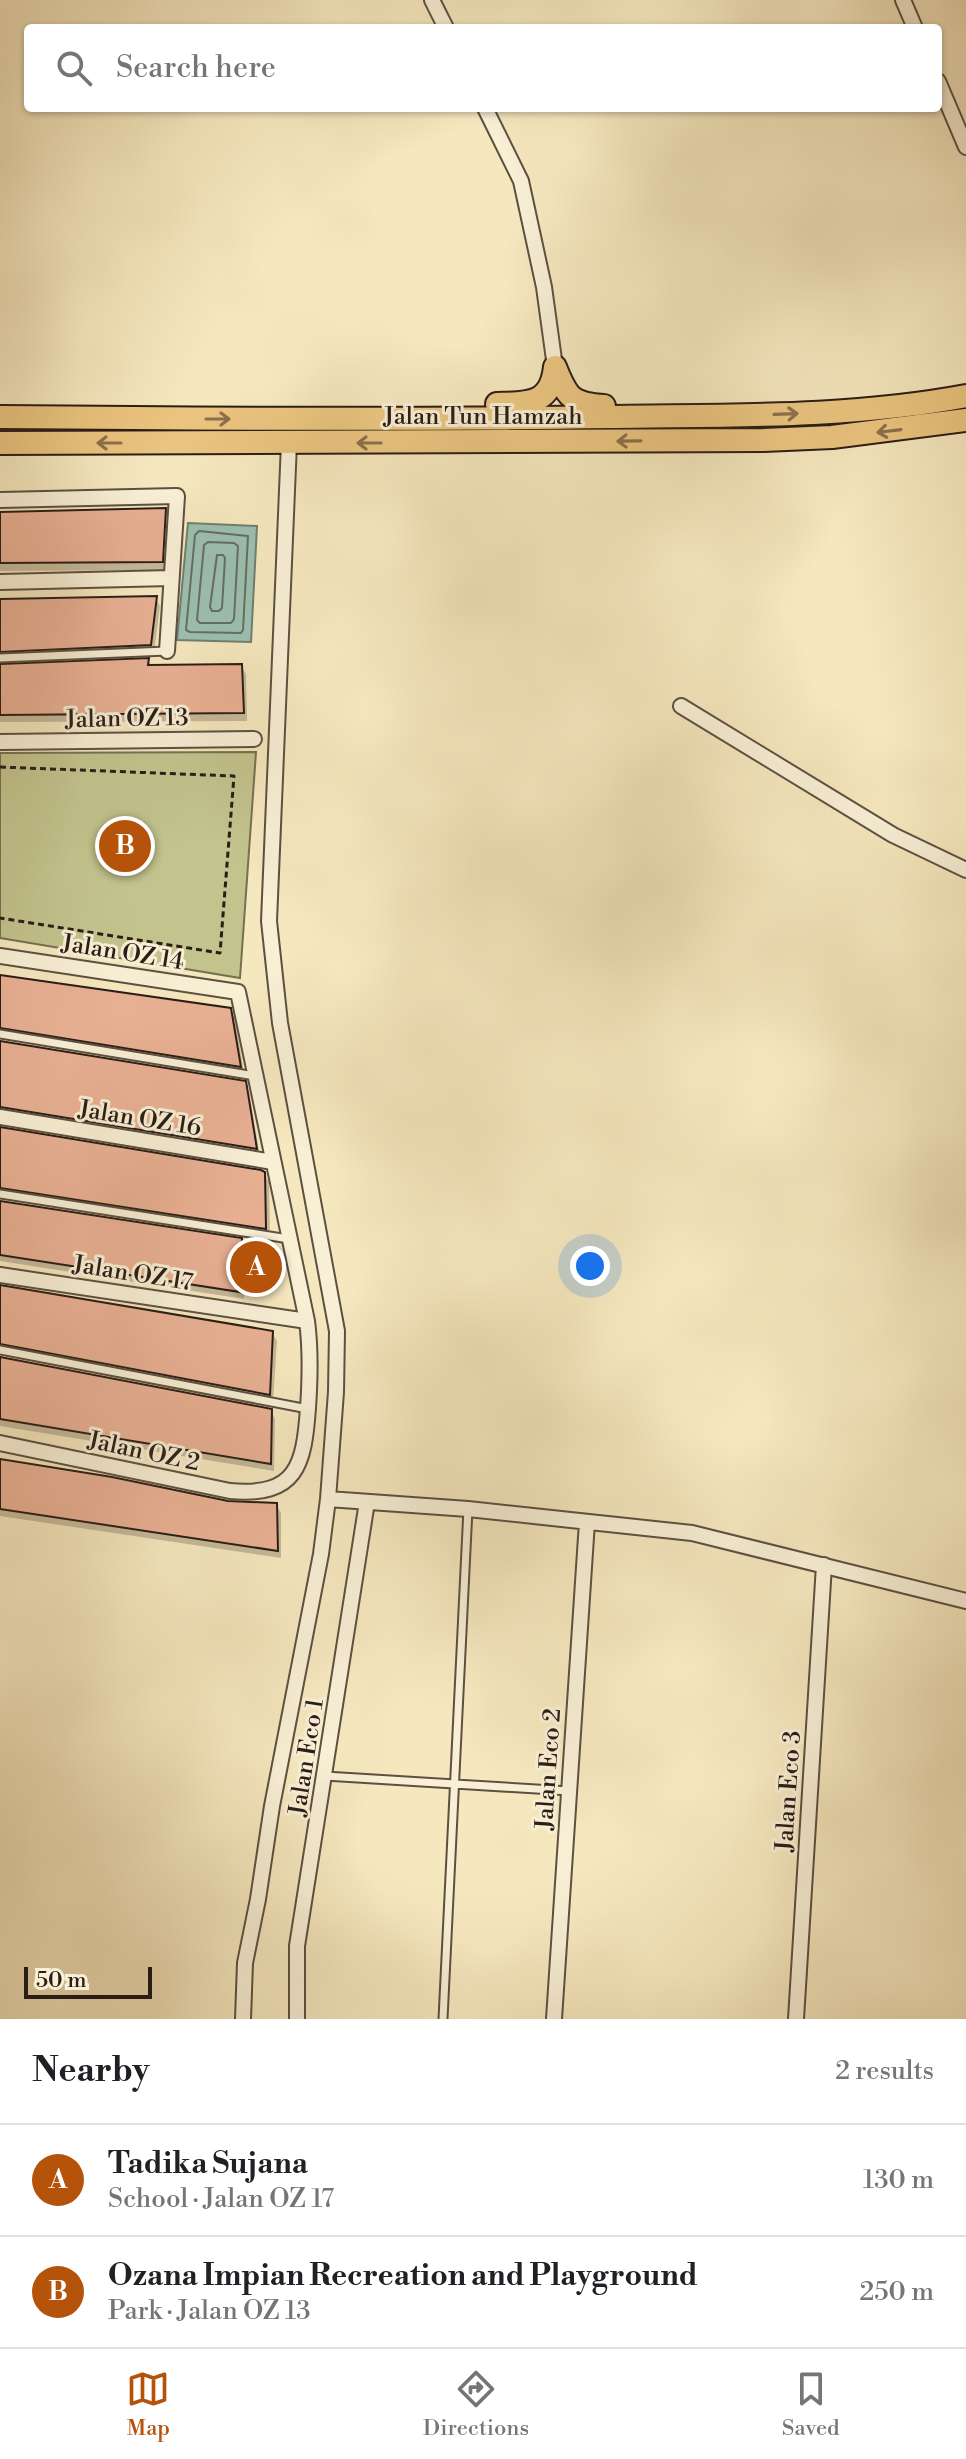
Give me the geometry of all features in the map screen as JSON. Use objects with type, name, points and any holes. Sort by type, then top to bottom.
[{"type":"main road","points":[[555,367],[563,388],[573,400],[584,405],[748,414]]},
{"type":"main road","points":[[316,419],[419,408],[531,402],[548,391],[555,367]]},
{"type":"main road","points":[[869,409],[966,387]]},
{"type":"main road","name":"Jalan Tun Hamzah","points":[[0,417],[316,419],[748,414],[869,409],[966,396]]},
{"type":"main road","name":"Jalan Tun Hamzah","points":[[0,443],[764,440],[847,435],[966,420]]},
{"type":"street","points":[[432,0],[444,24]]},
{"type":"street","points":[[903,0],[913,24]]},
{"type":"street","points":[[942,90],[966,147]]},
{"type":"street","points":[[487,112],[521,181],[544,287],[555,367]]},
{"type":"street","points":[[243,2019],[245,1963],[321,1554],[336,1392],[337,1331],[280,1023],[269,921],[289,443]]},
{"type":"street","points":[[0,500],[177,496],[167,651]]},
{"type":"street","points":[[0,582],[171,578]]},
{"type":"street","points":[[681,706],[893,835],[966,870]]},
{"type":"street","name":"Jalan OZ 13","points":[[0,742],[254,739]]},
{"type":"street","name":"Jalan OZ 14","points":[[0,956],[238,992],[255,1076]]},
{"type":"street","points":[[255,1076],[307,1321],[311,1366],[308,1409]]},
{"type":"street","name":"Jalan OZ 16","points":[[0,1117],[273,1162]]},
{"type":"street","name":"Jalan OZ 17","points":[[0,1275],[307,1321]]},
{"type":"street","name":"Jalan OZ 2","points":[[0,1443],[230,1491],[263,1492],[279,1485],[301,1462],[308,1409]]},
{"type":"street","points":[[328,1499],[468,1509],[692,1533],[966,1601]]},
{"type":"street","name":"Jalan Eco 1","points":[[297,2019],[297,1946],[367,1502]]},
{"type":"street","name":"Jalan Eco 2","points":[[554,2019],[587,1522]]},
{"type":"street","name":"Jalan Eco 3","points":[[796,2019],[824,1565]]},
{"type":"lane","points":[[0,658],[167,651]]},
{"type":"lane","points":[[0,1034],[255,1076]]},
{"type":"lane","points":[[0,1194],[289,1239]]},
{"type":"lane","points":[[0,1350],[308,1409]]},
{"type":"lane","points":[[443,2019],[468,1509]]},
{"type":"lane","points":[[325,1776],[569,1791]]},
{"type":"path","points":[[0,767],[234,776],[220,953],[0,918]]},
{"type":"green space","points":[[256,752],[240,978],[0,938],[0,753]]},
{"type":"water","points":[[188,523],[257,526],[251,642],[177,640]]},
{"type":"building","points":[[166,508],[163,562],[0,563],[0,512]]},
{"type":"building","points":[[157,596],[151,645],[0,652],[0,599]]},
{"type":"building","points":[[149,658],[148,665],[242,664],[244,713],[0,715],[0,664]]},
{"type":"building","points":[[0,975],[231,1008],[241,1067],[0,1028]]},
{"type":"building","points":[[0,1041],[246,1081],[257,1149],[0,1107]]},
{"type":"building","points":[[0,1127],[261,1170],[265,1172],[266,1229],[0,1188]]},
{"type":"building","points":[[0,1201],[242,1238],[240,1292],[0,1255]]},
{"type":"building","points":[[0,1285],[273,1331],[270,1395],[0,1344]]},
{"type":"building","points":[[0,1357],[272,1409],[271,1464],[0,1419]]},
{"type":"building","points":[[0,1459],[112,1477],[228,1501],[277,1503],[278,1551],[0,1509]]},
{"type":"place","name":"Ozana Impian Recreation and Playground","points":[[125,846]]},
{"type":"place","name":"Tadika Sujana","points":[[256,1267]]}]
